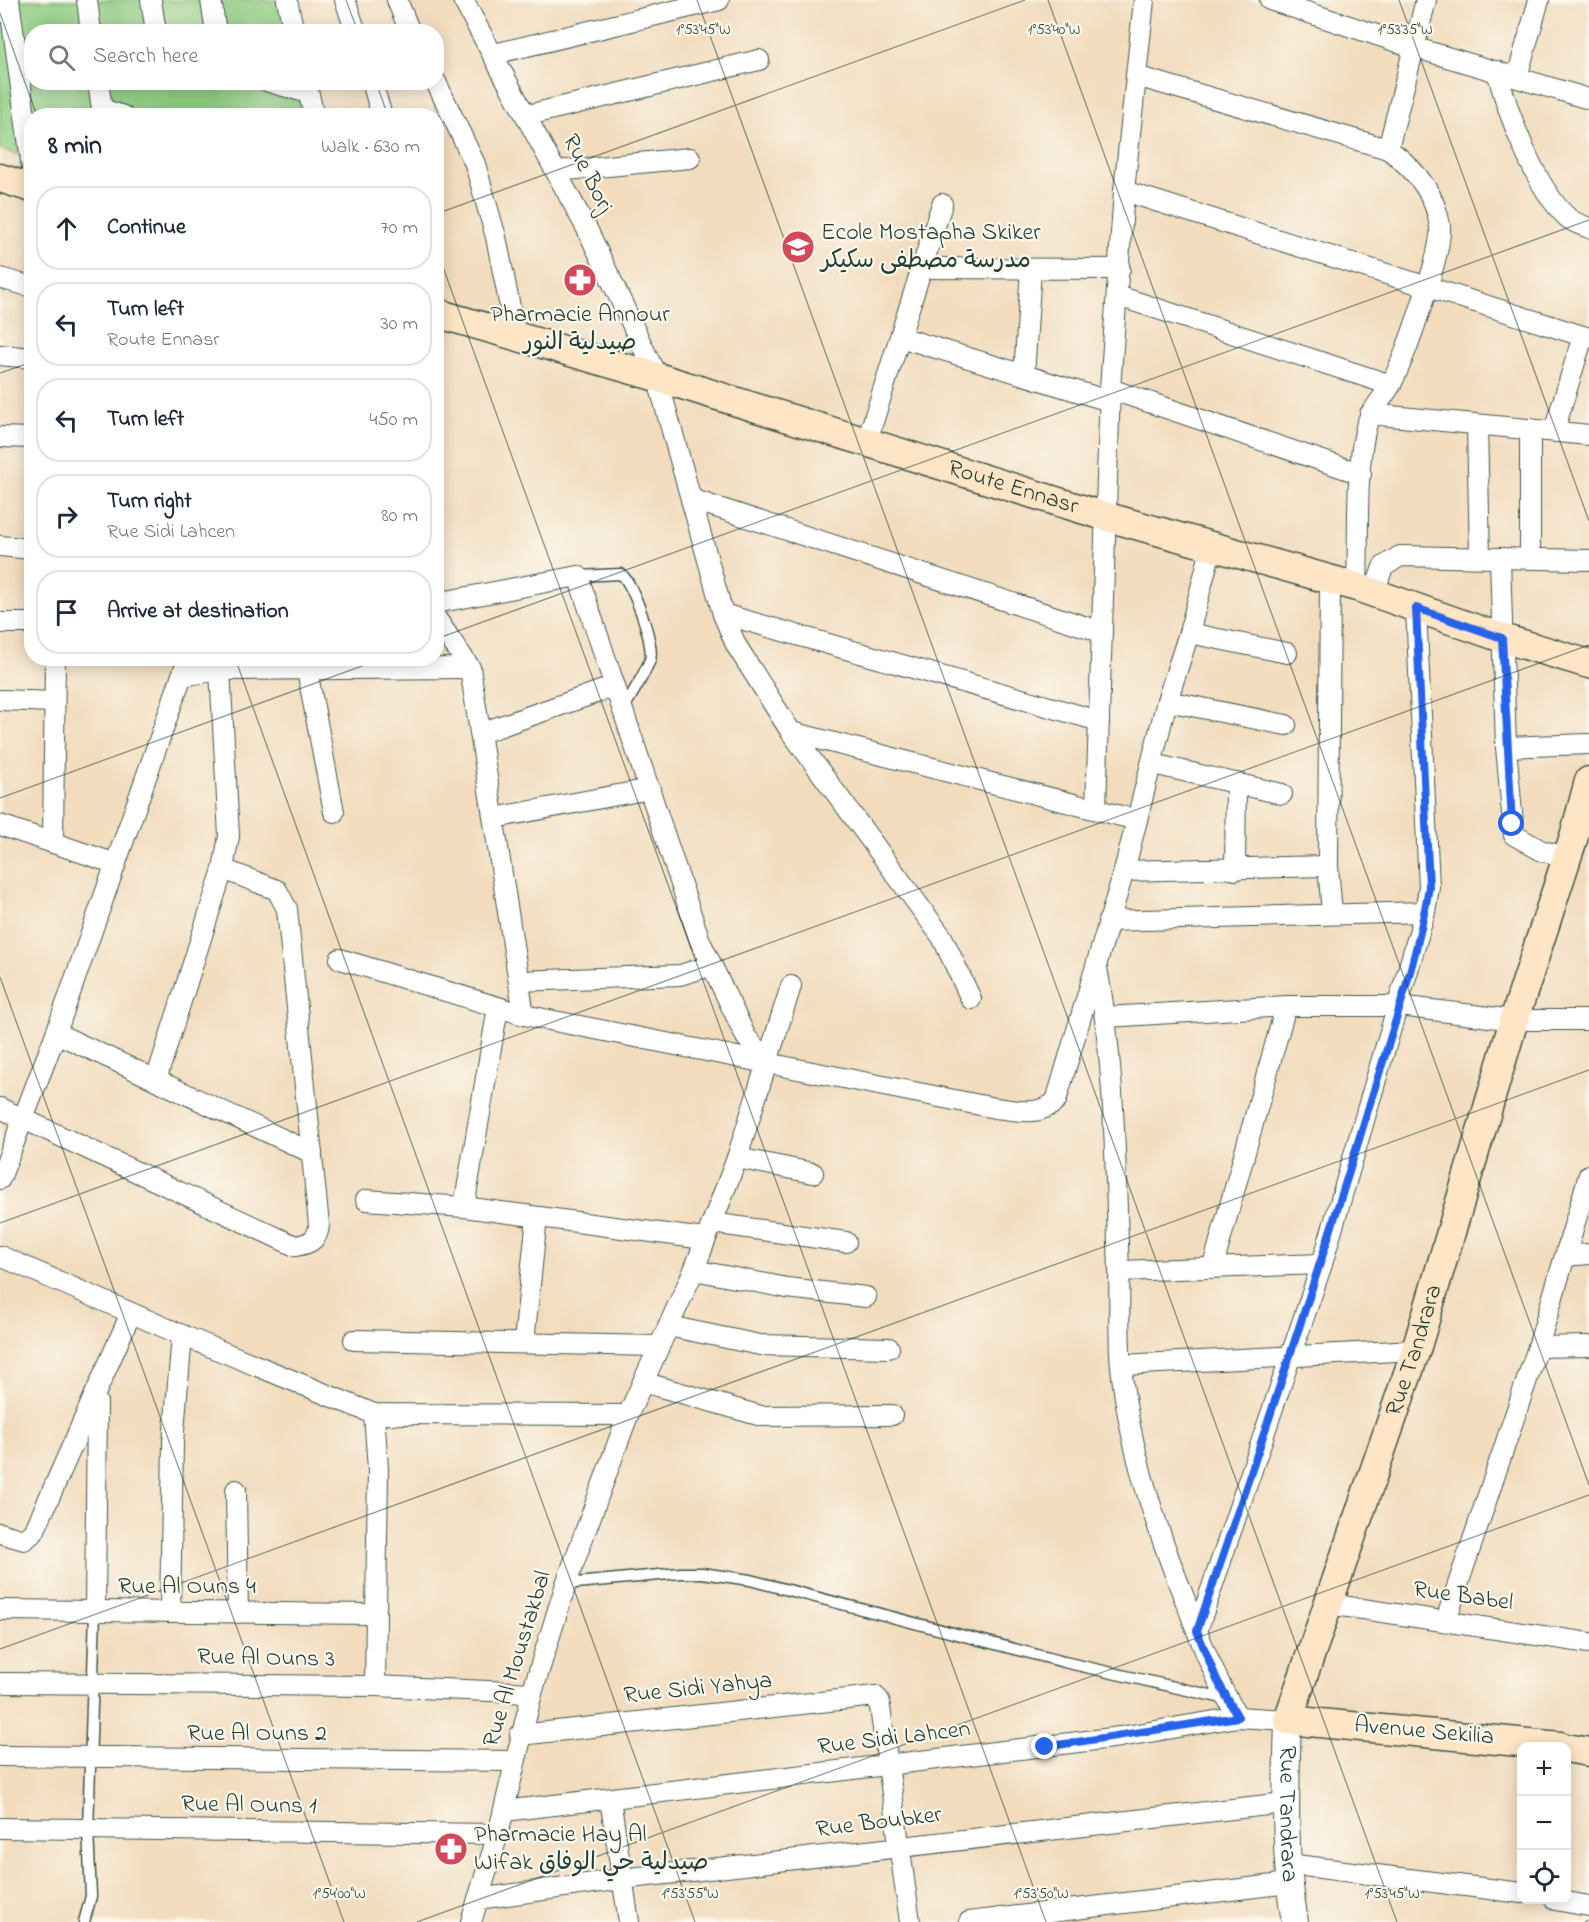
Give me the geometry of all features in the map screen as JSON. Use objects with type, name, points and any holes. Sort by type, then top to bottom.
[{"type":"main road","points":[[0,178],[24,186]]},
{"type":"main road","name":"Route Ennasr","points":[[444,312],[516,337],[657,377],[866,444],[1104,516],[1365,590],[1502,638],[1589,664]]},
{"type":"main road","name":"Rue Tandrara","points":[[1288,1720],[1416,1350],[1514,1020],[1577,841],[1589,782]]},
{"type":"main road","name":"Avenue Sekilia","points":[[1288,1720],[1578,1747]]},
{"type":"street","points":[[9,0],[24,108]]},
{"type":"street","points":[[87,0],[90,24]]},
{"type":"street","points":[[151,0],[155,24]]},
{"type":"street","points":[[211,0],[215,24]]},
{"type":"street","points":[[287,0],[292,24]]},
{"type":"street","points":[[345,0],[353,24]]},
{"type":"street","points":[[397,0],[407,24]]},
{"type":"street","name":"Rue Borj","points":[[463,0],[557,171],[657,377],[723,614],[736,645],[791,732],[942,937],[971,999]]},
{"type":"street","points":[[494,54],[719,0]]},
{"type":"street","points":[[1096,808],[1104,516],[1110,395],[1124,191],[1144,0]]},
{"type":"street","points":[[1270,0],[1413,47],[1589,99]]},
{"type":"street","points":[[1388,149],[1426,0]]},
{"type":"street","points":[[1517,77],[1539,0]]},
{"type":"street","points":[[528,115],[759,60]]},
{"type":"street","points":[[0,69],[20,75]]},
{"type":"street","points":[[1497,71],[1507,109],[1555,204],[1570,220],[1589,228]]},
{"type":"street","points":[[1136,75],[1388,149],[1407,163],[1424,185],[1439,220],[1440,231],[1428,285],[1391,385],[1370,414],[1365,429],[1361,474],[1365,590]]},
{"type":"street","points":[[99,90],[102,108]]},
{"type":"street","points":[[308,90],[312,108]]},
{"type":"street","points":[[374,90],[380,108]]},
{"type":"street","points":[[440,90],[476,164],[496,237],[516,337]]},
{"type":"street","points":[[557,171],[690,158]]},
{"type":"street","points":[[1124,191],[1428,285],[1586,337],[1554,431]]},
{"type":"street","points":[[866,444],[942,204]]},
{"type":"street","points":[[921,268],[1120,269]]},
{"type":"street","points":[[1024,375],[1030,268]]},
{"type":"street","points":[[0,278],[24,285]]},
{"type":"street","points":[[1118,296],[1391,385]]},
{"type":"street","points":[[900,337],[1024,375],[1110,395],[1361,474]]},
{"type":"street","points":[[0,355],[24,357]]},
{"type":"street","points":[[1370,414],[1589,435]]},
{"type":"street","points":[[1477,426],[1490,557],[1502,638],[1506,747],[1514,835],[1542,851],[1577,841]]},
{"type":"street","points":[[1530,429],[1530,559]]},
{"type":"street","points":[[0,437],[24,438]]},
{"type":"street","points":[[691,499],[1102,632]]},
{"type":"street","points":[[0,546],[24,548]]},
{"type":"street","points":[[340,959],[524,1015],[995,1108],[1039,1111],[1056,1101],[1124,871],[1153,764],[1167,700],[1189,633],[1212,546]]},
{"type":"street","points":[[1365,590],[1383,567],[1395,558],[1422,555],[1589,560]]},
{"type":"street","points":[[444,601],[578,576],[710,966],[746,1037],[767,1062]]},
{"type":"street","points":[[1330,580],[1328,866],[1332,913]]},
{"type":"street","points":[[1197,1631],[1322,1264],[1425,912],[1429,887],[1416,608]]},
{"type":"street","points":[[723,614],[1099,721]]},
{"type":"street","points":[[0,623],[24,623]]},
{"type":"street","points":[[444,630],[470,668],[524,1015]]},
{"type":"street","points":[[1189,633],[1287,653]]},
{"type":"street","points":[[53,843],[55,666]]},
{"type":"street","points":[[0,1179],[56,1033],[185,667],[220,670],[470,668]]},
{"type":"street","points":[[156,1080],[223,869],[229,836],[220,670]]},
{"type":"street","points":[[307,670],[334,812]]},
{"type":"street","points":[[481,733],[615,686]]},
{"type":"street","points":[[0,700],[54,702]]},
{"type":"street","points":[[1167,700],[1286,725]]},
{"type":"street","points":[[791,732],[1137,820]]},
{"type":"street","points":[[1506,747],[1589,744]]},
{"type":"street","points":[[1153,764],[1282,794]]},
{"type":"street","points":[[1235,870],[1236,783]]},
{"type":"street","points":[[494,818],[650,789]]},
{"type":"street","points":[[1,827],[116,864]]},
{"type":"street","points":[[1124,871],[1328,866]]},
{"type":"street","points":[[0,1108],[295,1246],[310,1242],[318,1232],[312,1153],[284,899],[270,886],[223,869]]},
{"type":"street","points":[[1108,921],[1425,912]]},
{"type":"street","points":[[519,981],[680,975],[710,966]]},
{"type":"street","points":[[1097,966],[1107,1017],[1121,1365],[1129,1425],[1140,1469],[1167,1553],[1197,1631],[1227,1699],[1238,1717]]},
{"type":"street","name":"Rue Al Moustakbal","points":[[471,1922],[498,1834],[520,1735],[566,1584],[628,1415],[694,1270],[737,1158],[791,986]]},
{"type":"street","points":[[1107,1017],[1286,1006],[1399,1006],[1514,1020],[1589,1020]]},
{"type":"street","points":[[1213,1266],[1286,1006]]},
{"type":"street","points":[[464,1207],[498,1007]]},
{"type":"street","points":[[56,1033],[312,1153]]},
{"type":"street","points":[[737,1158],[813,1173]]},
{"type":"street","points":[[1446,1620],[1538,1347],[1589,1175]]},
{"type":"street","points":[[366,1200],[464,1207],[537,1217],[846,1242]]},
{"type":"street","points":[[524,1342],[537,1217]]},
{"type":"street","points":[[1565,1256],[1589,1254]]},
{"type":"street","points":[[0,1256],[182,1335],[374,1414],[628,1415]]},
{"type":"street","points":[[1119,1271],[1322,1264]]},
{"type":"street","points":[[694,1270],[787,1288],[866,1297]]},
{"type":"street","points":[[0,1533],[24,1540],[34,1532],[131,1313]]},
{"type":"street","points":[[668,1326],[760,1345],[889,1347]]},
{"type":"street","points":[[170,1612],[172,1443],[182,1335]]},
{"type":"street","points":[[354,1340],[658,1346]]},
{"type":"street","points":[[1538,1347],[1589,1346]]},
{"type":"street","points":[[1121,1365],[1416,1350]]},
{"type":"street","points":[[643,1382],[761,1416],[892,1415]]},
{"type":"street","points":[[95,1612],[97,1393]]},
{"type":"street","points":[[374,1414],[378,1469],[375,1686]]},
{"type":"street","points":[[236,1490],[238,1612]]},
{"type":"street","name":"Rue Babel","points":[[1329,1604],[1589,1642]]},
{"type":"street","name":"Rue Al Ouns 4","points":[[0,1610],[375,1614]]},
{"type":"street","name":"Rue Al Ouns 3","points":[[0,1683],[375,1686],[532,1693]]},
{"type":"street","name":"Rue Sidi Yahya","points":[[520,1735],[875,1696],[879,1700],[889,1766]]},
{"type":"street","name":"Rue Sidi Lahcen","points":[[504,1811],[1120,1737],[1238,1717],[1288,1720]]},
{"type":"street","name":"Rue Tandrara","points":[[1288,1720],[1285,1803],[1294,1922]]},
{"type":"street","name":"Rue Al Ouns 2","points":[[0,1756],[514,1761]]},
{"type":"street","points":[[889,1766],[910,1922]]},
{"type":"street","points":[[610,1799],[629,1922]]},
{"type":"street","name":"Rue Boubker","points":[[478,1899],[622,1879],[899,1846],[1285,1803]]},
{"type":"street","name":"Rue Al Ouns 1","points":[[0,1828],[498,1834]]},
{"type":"street","points":[[969,1922],[1289,1874],[1517,1893]]},
{"type":"street","points":[[1571,1902],[1589,1906]]},
{"type":"lane","points":[[578,576],[621,574],[628,579],[652,648],[651,659],[623,710]]},
{"type":"lane","points":[[566,1584],[680,1573],[702,1573],[750,1580],[1041,1656],[1227,1699]]},
{"type":"lane","points":[[84,1922],[91,1896],[88,1830],[95,1612]]},
{"type":"green space","points":[[0,0],[289,0],[295,24],[24,24],[24,90],[310,90],[314,108],[24,108],[24,157],[0,149]]},
{"type":"place","name":"Ecole Mostapha Skiker مدرسة مصطفى سكيكر","points":[[798,247]]},
{"type":"place","name":"Pharmacie Annour صيدلية النور","points":[[580,280]]},
{"type":"place","name":"Pharmacie Hay Al Wifak صيدلية حي الوفاق","points":[[451,1849]]},
{"type":"route","points":[[1045,1747],[1238,1717],[1217,1680],[1197,1631],[1322,1264],[1425,912],[1429,887],[1416,608],[1502,638],[1506,747],[1512,824]]}]
